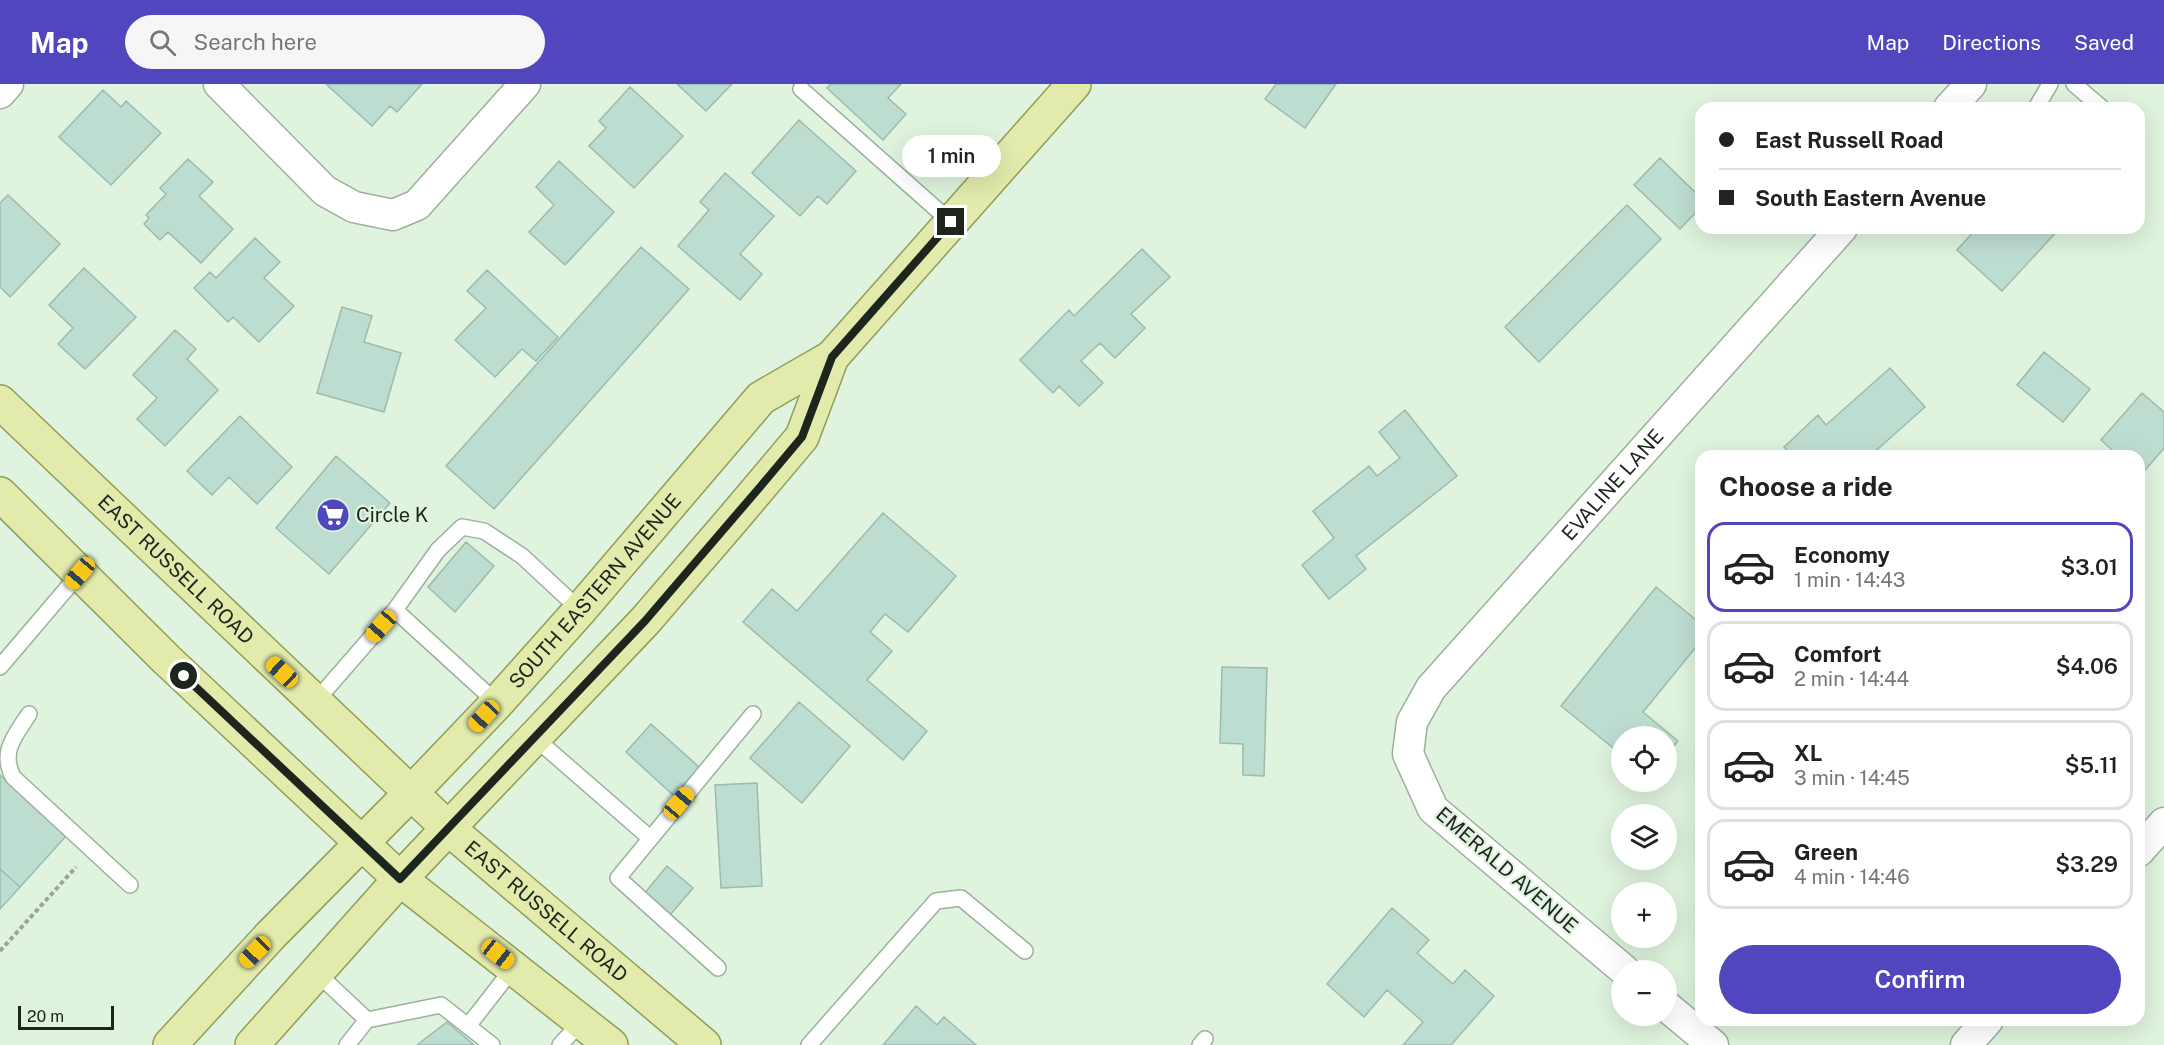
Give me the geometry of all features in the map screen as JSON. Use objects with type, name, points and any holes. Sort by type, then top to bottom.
[{"type":"main road","name":"SOUTH EASTERN AVENUE","points":[[170,1045],[270,936],[497,703],[580,610],[761,398],[832,357],[1074,84]]},
{"type":"main road","name":"SOUTH EASTERN AVENUE","points":[[255,1044],[400,879],[645,621],[802,437],[832,357]]},
{"type":"main road","name":"EAST RUSSELL ROAD","points":[[0,402],[449,830],[704,1045]]},
{"type":"main road","points":[[0,494],[167,660],[400,879],[611,1045]]},
{"type":"street","points":[[0,93],[8,84]]},
{"type":"street","points":[[219,84],[325,192],[354,207],[393,215],[417,205],[525,84]]},
{"type":"street","points":[[1954,102],[1971,84]]},
{"type":"street","name":"EVALINE LANE","points":[[1408,754],[1412,722],[1431,688],[1837,234]]},
{"type":"street","name":"EMERALD AVENUE","points":[[1408,754],[1433,809],[1612,960]]},
{"type":"street","points":[[2145,844],[2164,823]]},
{"type":"street","points":[[1677,1015],[1713,1045]]},
{"type":"street","points":[[1966,1045],[1983,1026]]},
{"type":"lane","points":[[2040,102],[2050,84]]},
{"type":"lane","points":[[2074,84],[2095,102]]},
{"type":"lane","points":[[801,88],[951,222]]},
{"type":"lane","points":[[315,702],[395,610],[438,550],[462,527],[484,531],[522,556],[580,610]]},
{"type":"lane","points":[[0,667],[80,573]]},
{"type":"lane","points":[[395,610],[497,703]]},
{"type":"lane","points":[[29,714],[9,745],[7,765],[13,777],[130,885]]},
{"type":"lane","points":[[718,968],[618,878],[753,714]]},
{"type":"lane","points":[[535,738],[650,838]]},
{"type":"lane","points":[[809,1045],[936,901],[961,898],[1025,951]]},
{"type":"lane","points":[[468,1026],[514,967]]},
{"type":"lane","points":[[317,973],[368,1020]]},
{"type":"lane","points":[[347,1045],[368,1020],[441,1005],[492,1045]]},
{"type":"lane","points":[[560,1045],[582,1021]]},
{"type":"path","points":[[0,951],[81,862]]},
{"type":"building","points":[[326,84],[422,84],[397,112],[390,106],[372,126]]},
{"type":"building","points":[[677,84],[732,84],[706,111]]},
{"type":"building","points":[[831,84],[901,84],[888,98],[906,114],[883,140],[827,88]]},
{"type":"building","points":[[1276,84],[1336,84],[1305,128],[1265,99]]},
{"type":"building","points":[[630,87],[683,136],[634,188],[589,146],[606,128],[599,121]]},
{"type":"building","points":[[103,90],[121,107],[126,101],[161,133],[111,185],[59,137]]},
{"type":"building","points":[[799,120],[856,171],[827,204],[818,196],[800,216],[752,173]]},
{"type":"building","points":[[1660,158],[1695,192],[1695,213],[1680,229],[1634,185]]},
{"type":"building","points":[[188,159],[213,182],[199,196],[233,229],[201,263],[168,232],[160,240],[144,224],[149,218],[146,215],[166,194],[160,188]]},
{"type":"building","points":[[559,161],[614,212],[565,265],[529,232],[554,205],[536,187]]},
{"type":"building","points":[[725,173],[774,216],[740,254],[762,274],[740,300],[678,246],[709,210],[700,202]]},
{"type":"building","points":[[8,195],[60,244],[10,297],[0,287],[0,203]]},
{"type":"building","points":[[1627,205],[1661,239],[1539,362],[1505,327]]},
{"type":"building","points":[[1972,234],[2054,234],[2002,291],[1957,250]]},
{"type":"building","points":[[255,238],[280,262],[264,278],[294,306],[259,342],[233,317],[228,322],[194,288],[210,272],[216,278]]},
{"type":"building","points":[[641,247],[689,289],[494,509],[446,466]]},
{"type":"building","points":[[1142,249],[1170,277],[1131,314],[1145,328],[1115,358],[1100,343],[1081,361],[1103,383],[1079,406],[1059,386],[1053,393],[1020,360],[1069,310],[1074,316]]},
{"type":"building","points":[[84,268],[136,317],[85,369],[58,344],[73,328],[49,305]]},
{"type":"building","points":[[487,270],[558,337],[536,361],[522,349],[495,377],[455,340],[486,308],[467,291]]},
{"type":"building","points":[[342,307],[372,316],[364,342],[401,353],[384,412],[317,393]]},
{"type":"building","points":[[175,330],[196,349],[187,359],[218,390],[165,446],[137,419],[157,398],[133,375]]},
{"type":"building","points":[[2044,352],[2090,389],[2063,422],[2017,385]]},
{"type":"building","points":[[1890,368],[1925,407],[1877,450],[1787,450],[1784,447],[1818,415],[1826,425]]},
{"type":"building","points":[[2142,393],[2164,412],[2164,448],[2145,470],[2145,450],[2112,450],[2101,440]]},
{"type":"building","points":[[1405,410],[1457,476],[1356,556],[1366,569],[1329,599],[1302,565],[1334,538],[1313,511],[1369,466],[1377,476],[1400,458],[1379,432]]},
{"type":"building","points":[[240,416],[292,467],[257,504],[229,477],[212,495],[187,471]]},
{"type":"building","name":"Circle K","points":[[336,456],[390,503],[329,574],[276,528]]},
{"type":"building","points":[[883,513],[956,576],[908,632],[885,614],[870,632],[892,651],[867,680],[927,731],[903,760],[743,622],[772,589],[797,611]]},
{"type":"building","points":[[466,542],[494,566],[455,612],[428,587]]},
{"type":"building","points":[[1656,587],[1695,619],[1695,648],[1643,712],[1660,726],[1611,726],[1611,746],[1561,706]]},
{"type":"building","points":[[1222,667],[1267,668],[1264,776],[1243,775],[1243,744],[1220,743]]},
{"type":"building","points":[[799,702],[850,746],[802,803],[750,758]]},
{"type":"building","points":[[651,724],[699,767],[674,796],[626,752]]},
{"type":"building","points":[[0,775],[67,835],[20,887],[0,869]]},
{"type":"building","points":[[757,783],[762,886],[721,888],[715,785]]},
{"type":"building","points":[[757,783],[762,886],[721,888],[715,785]]},
{"type":"building","points":[[667,866],[693,888],[670,915],[644,894]]},
{"type":"building","points":[[0,869],[20,887],[0,909]]},
{"type":"building","points":[[1392,908],[1429,940],[1417,953],[1453,984],[1465,970],[1494,996],[1451,1045],[1403,1045],[1423,1022],[1387,990],[1364,1017],[1327,984]]},
{"type":"building","points":[[916,1006],[937,1025],[944,1017],[976,1045],[883,1045]]},
{"type":"building","points":[[447,1022],[474,1045],[417,1045]]},
{"type":"place","name":"Circle K","points":[[333,515]]},
{"type":"route","points":[[184,676],[400,879],[645,621],[802,437],[832,357],[951,222]]}]
